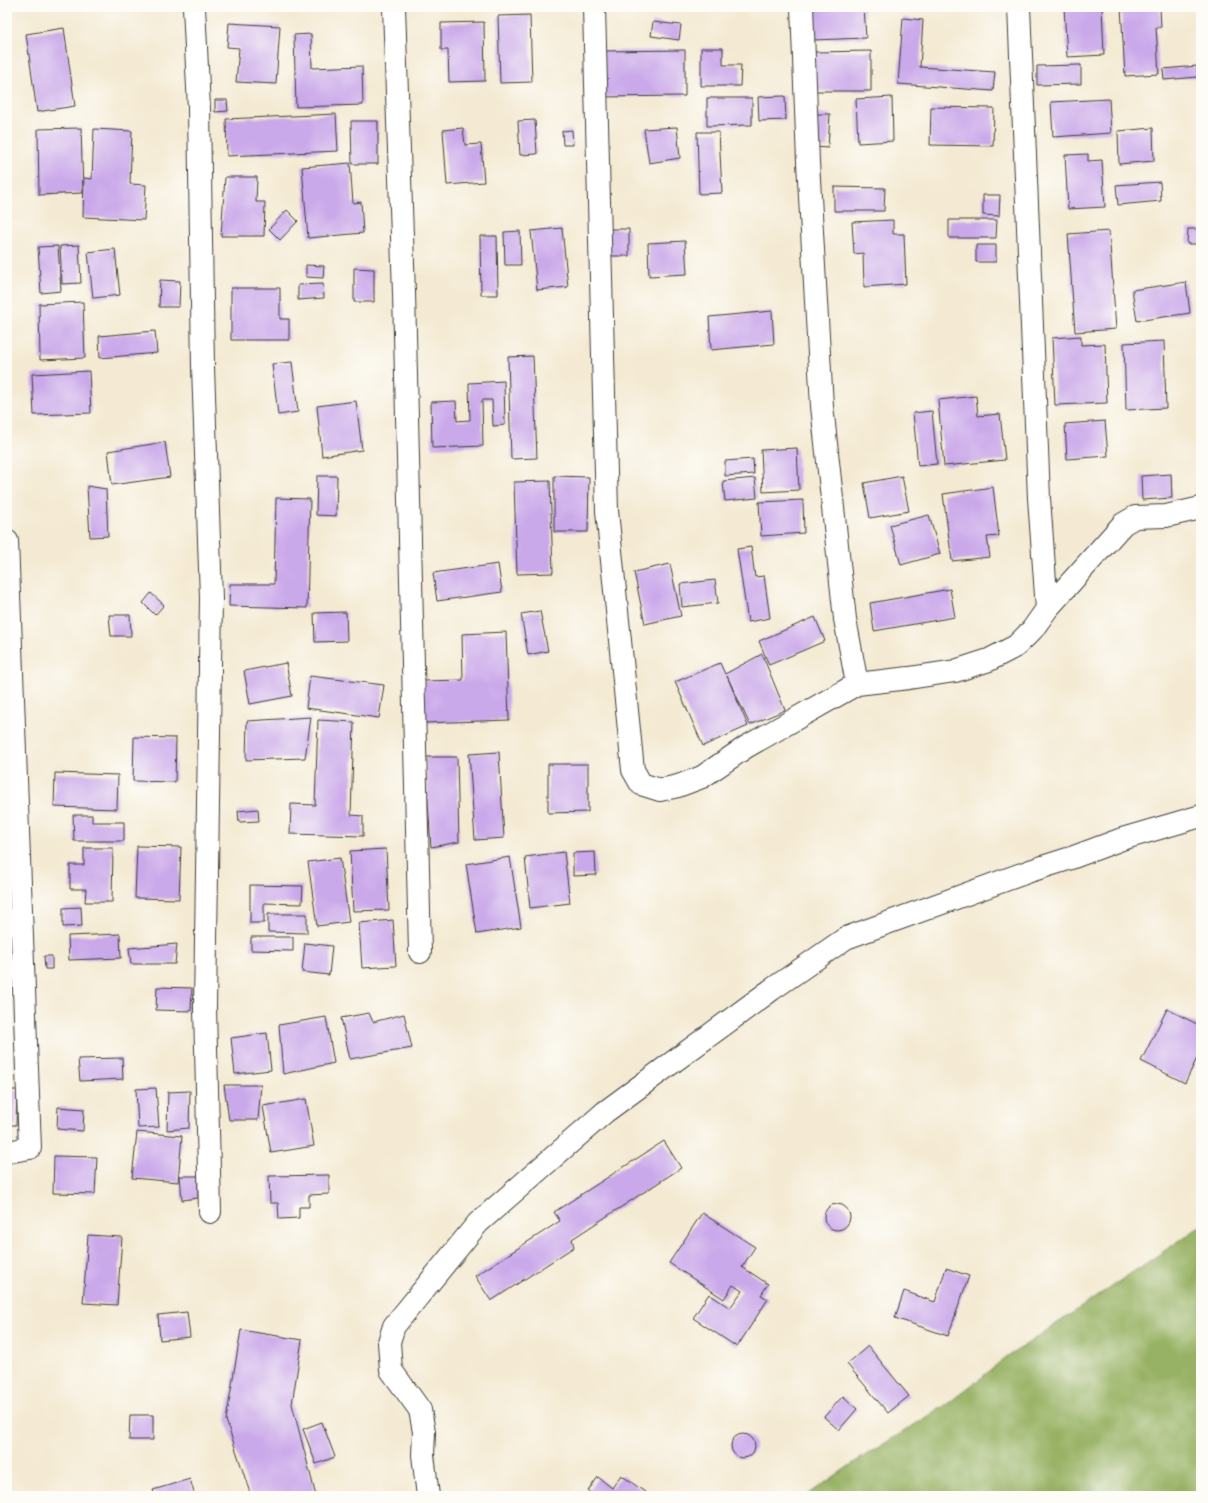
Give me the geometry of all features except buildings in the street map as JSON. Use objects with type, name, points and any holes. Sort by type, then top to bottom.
[{"type":"street","points":[[194,7],[199,108],[203,367],[211,598],[205,1008],[210,1212]]},
{"type":"street","points":[[394,7],[403,285],[420,952]]},
{"type":"street","points":[[594,7],[607,511],[633,770],[641,784],[660,790],[678,786],[702,777],[746,747],[858,684],[955,671],[989,660],[1016,646],[1032,630],[1047,609],[1123,524],[1135,517],[1166,516],[1201,508]]},
{"type":"street","points":[[802,7],[808,162],[822,406],[845,619],[858,684]]},
{"type":"street","points":[[1019,7],[1039,498],[1047,609]]},
{"type":"street","points":[[7,542],[30,1148],[7,1152]]},
{"type":"street","points":[[428,1496],[423,1455],[424,1432],[420,1410],[391,1370],[389,1342],[394,1326],[478,1223],[605,1112],[771,990],[846,938],[1030,871],[1071,858],[1122,838],[1201,816]]},
{"type":"green space","points":[[1201,1226],[1201,1496],[806,1496],[855,1462],[946,1405],[1009,1356]]}]
